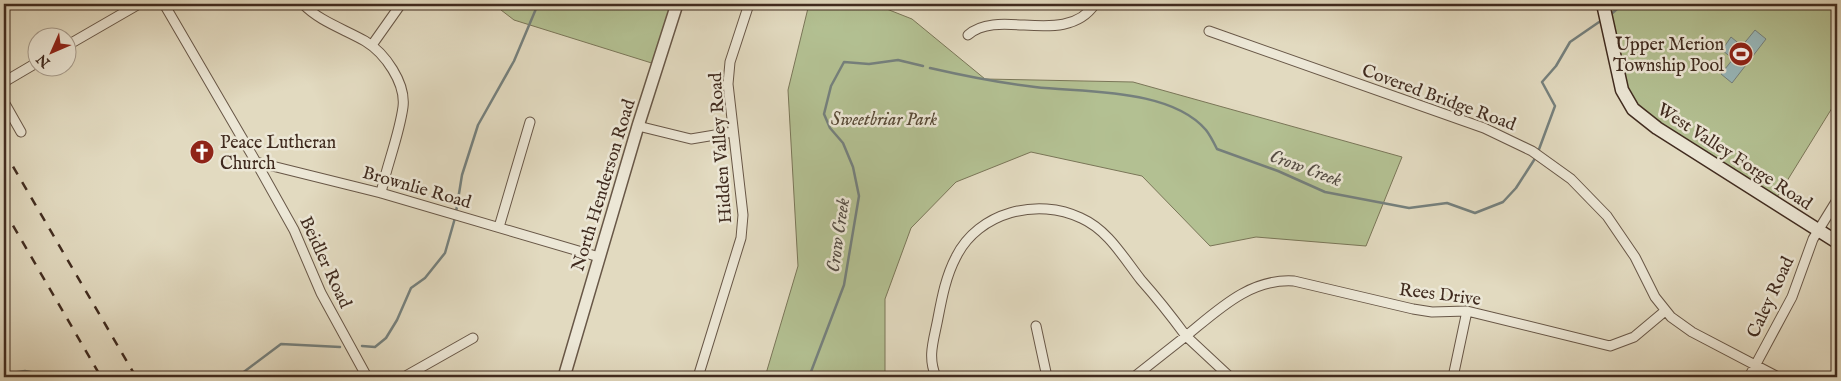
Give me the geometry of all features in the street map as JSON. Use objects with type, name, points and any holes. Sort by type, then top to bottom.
[{"type":"main road","name":"West Valley Forge Road","points":[[1604,7],[1622,90],[1628,102],[1640,115],[1657,128],[1837,242]]},
{"type":"street","points":[[78,39],[139,4]]},
{"type":"street","points":[[164,4],[256,162]]},
{"type":"street","points":[[303,4],[321,18],[372,45],[392,68],[400,88],[403,106],[381,192]]},
{"type":"street","points":[[372,45],[401,4]]},
{"type":"street","name":"North Henderson Road","points":[[564,377],[638,126],[677,4]]},
{"type":"street","name":"Hidden Valley Road","points":[[698,377],[741,238],[743,215],[728,84],[729,70],[749,4]]},
{"type":"street","points":[[968,35],[982,26],[1067,23],[1081,17],[1095,4]]},
{"type":"street","name":"Covered Bridge Road","points":[[1209,31],[1484,128],[1535,153],[1576,184],[1607,216],[1628,245],[1655,297],[1665,311],[1684,327],[1778,377]]},
{"type":"street","points":[[4,82],[28,68]]},
{"type":"street","points":[[4,102],[21,132]]},
{"type":"street","points":[[499,227],[530,122]]},
{"type":"street","points":[[638,126],[691,139],[732,132]]},
{"type":"street","name":"Brownlie Road","points":[[256,162],[381,192],[599,257]]},
{"type":"street","name":"Beidler Road","points":[[256,162],[294,230],[321,293],[367,377]]},
{"type":"street","name":"Caley Road","points":[[1749,377],[1787,306],[1811,244],[1837,200]]},
{"type":"street","points":[[936,377],[931,366],[930,352],[946,280],[956,256],[966,241],[983,226],[1010,213],[1030,208],[1064,211],[1081,218],[1099,229],[1125,257],[1186,336],[1230,377]]},
{"type":"street","name":"Rees Drive","points":[[1134,377],[1234,299],[1262,284],[1277,280],[1296,281],[1413,309],[1432,312],[1467,311],[1610,346],[1634,338],[1665,311]]},
{"type":"street","points":[[1453,377],[1467,311]]},
{"type":"street","points":[[1036,326],[1047,377]]},
{"type":"street","points":[[404,377],[473,338]]},
{"type":"green space","points":[[498,4],[677,4],[658,65],[514,20],[501,10]]},
{"type":"green space","name":"Sweetbriar Park","points":[[809,4],[874,4],[912,19],[985,79],[1133,82],[1402,157],[1366,246],[1256,237],[1210,246],[1142,176],[1031,152],[956,182],[911,228],[885,299],[885,377],[765,377],[798,266],[788,90]]},
{"type":"green space","points":[[1603,4],[1837,4],[1837,100],[1774,202],[1633,109]]},
{"type":"water","name":"Upper Merion Township Pool","points":[[1755,30],[1766,39],[1732,83],[1721,74],[1733,59],[1722,50],[1731,37],[1742,46]]},
{"type":"waterway","points":[[456,212],[462,175],[478,125],[514,61],[538,4]]},
{"type":"waterway","name":"Crow Creek","points":[[1609,16],[1617,9],[1618,4]]},
{"type":"waterway","name":"Crow Creek","points":[[1538,152],[1555,106],[1542,82],[1556,66],[1570,42],[1602,20]]},
{"type":"waterway","name":"Crow Creek","points":[[809,377],[844,285],[859,196],[853,167],[843,143],[830,128],[824,114],[831,86],[844,62],[869,64],[898,60],[923,66]]},
{"type":"waterway","name":"Crow Creek","points":[[930,68],[1022,85],[1126,95],[1171,106],[1190,116],[1206,130],[1217,149],[1278,171],[1325,192],[1409,208],[1447,203],[1475,213],[1503,202],[1516,188],[1536,157]]},
{"type":"waterway","points":[[362,346],[375,347],[386,338],[397,320],[411,288],[425,278],[445,253],[455,218]]},
{"type":"waterway","points":[[237,377],[281,344],[340,347]]},
{"type":"waterway","points":[[4,374],[25,371],[59,377]]},
{"type":"railway","points":[[4,151],[136,377]]},
{"type":"railway","points":[[4,210],[101,377]]},
{"type":"place","name":"Upper Merion Township Pool","points":[[1741,54]]},
{"type":"place","name":"Peace Lutheran Church","points":[[202,152]]}]
